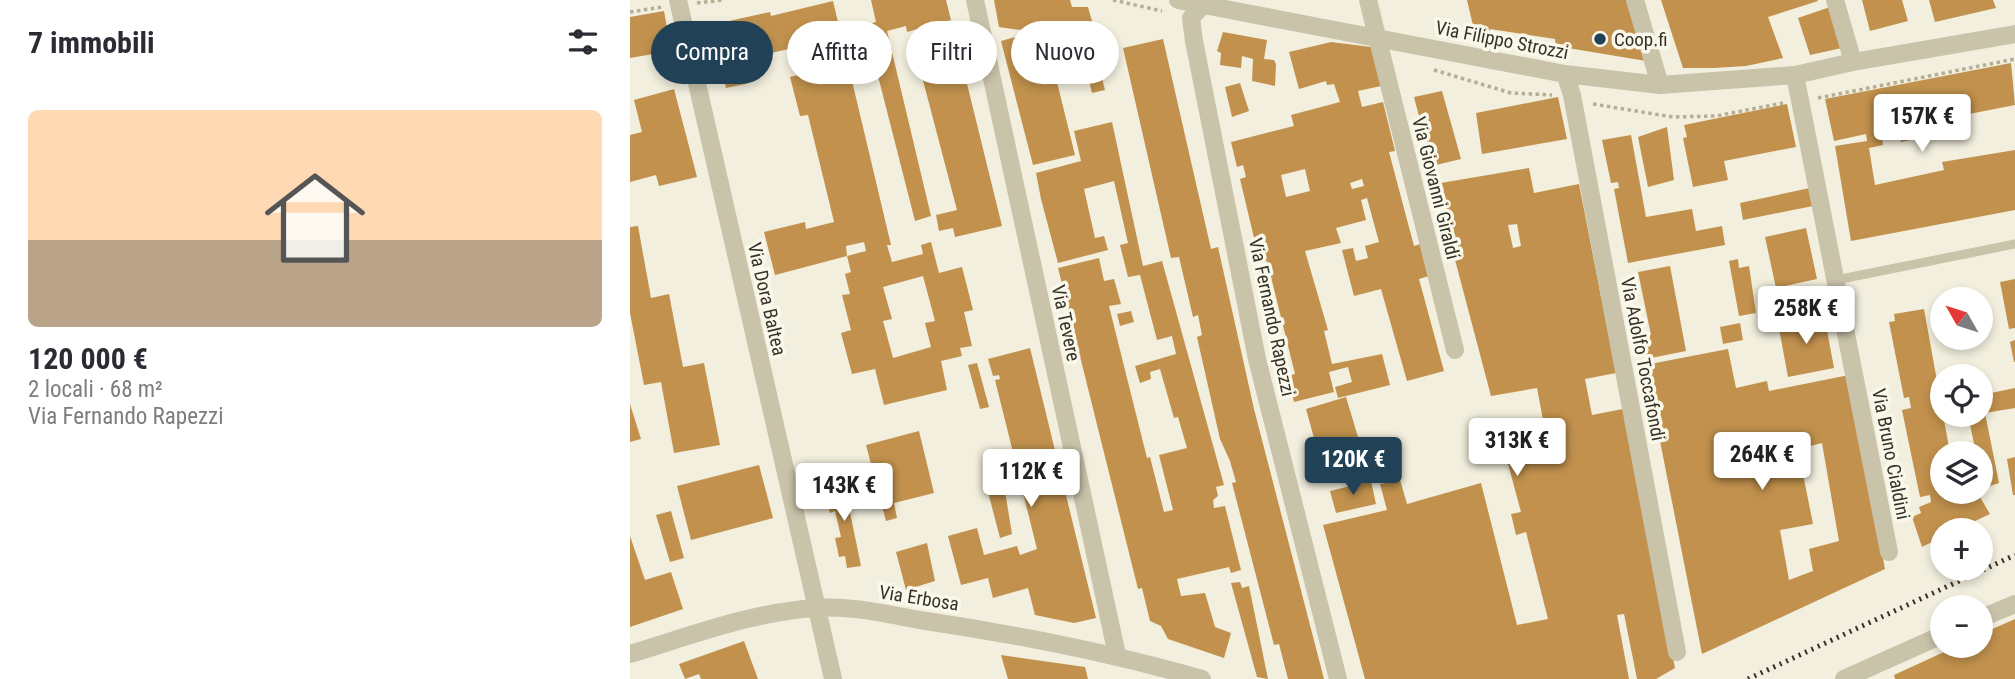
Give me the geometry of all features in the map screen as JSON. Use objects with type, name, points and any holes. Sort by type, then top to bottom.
[{"type":"street","name":"Via Dora Baltea","points":[[678,0],[833,679]]},
{"type":"street","name":"Via Tevere","points":[[975,0],[1116,655]]},
{"type":"street","name":"Via Giovanni Giraldi","points":[[1368,0],[1455,350]]},
{"type":"street","points":[[1635,0],[1660,85]]},
{"type":"street","points":[[1835,0],[1853,62]]},
{"type":"street","name":"Via Filippo Strozzi","points":[[1193,2],[1565,74],[1660,85],[1795,75],[1853,62],[2015,34]]},
{"type":"street","name":"Via Fernando Rapezzi","points":[[1193,2],[1191,18],[1194,41],[1257,359],[1338,679]]},
{"type":"street","name":"Via Adolfo Toccafondi","points":[[1565,74],[1574,109],[1677,652]]},
{"type":"street","name":"Via Bruno Cialdini","points":[[1795,75],[1889,552]]},
{"type":"street","points":[[1993,613],[2015,604]]},
{"type":"street","name":"Via Erbosa","points":[[630,654],[741,621],[816,608],[850,609],[1021,635],[1116,655],[1202,679]]},
{"type":"street","points":[[1844,679],[1875,672],[1930,642]]},
{"type":"lane","points":[[1836,280],[2015,244]]},
{"type":"building","points":[[871,0],[946,0],[951,20],[906,21],[906,26],[892,30],[892,21],[876,21]]},
{"type":"building","points":[[994,0],[1070,0],[1072,7],[1088,7],[1092,21],[1011,21],[1011,29],[999,27]]},
{"type":"building","points":[[1467,0],[1627,0],[1646,61],[1556,46],[1555,39],[1490,29],[1492,36],[1475,34]]},
{"type":"building","points":[[1661,0],[1818,1],[1768,17],[1783,58],[1746,66],[1683,68]]},
{"type":"building","points":[[1862,0],[1902,0],[1908,21],[1870,31]]},
{"type":"building","points":[[1929,0],[1993,0],[1996,8],[1935,22]]},
{"type":"building","points":[[833,1],[838,21],[787,21],[787,49],[773,53],[773,21],[729,21],[770,12],[771,16]]},
{"type":"building","points":[[1830,7],[1842,48],[1810,55],[1798,18]]},
{"type":"building","points":[[664,11],[666,21],[651,21],[651,54],[630,58],[630,17]]},
{"type":"building","points":[[1223,32],[1267,40],[1264,59],[1274,60],[1276,64],[1275,86],[1252,81],[1253,59],[1242,56],[1241,68],[1220,65],[1221,53],[1217,51]]},
{"type":"building","points":[[1011,38],[1011,80],[1001,41]]},
{"type":"building","points":[[1163,39],[1211,249],[1218,247],[1254,409],[1324,679],[1288,679],[1279,644],[1274,645],[1232,483],[1236,482],[1220,439],[1197,337],[1202,335],[1198,315],[1193,317],[1179,257],[1171,258],[1123,48]]},
{"type":"building","points":[[1331,42],[1371,47],[1381,86],[1358,91],[1362,107],[1383,102],[1395,151],[1389,152],[1414,246],[1420,244],[1429,276],[1419,279],[1444,371],[1407,381],[1381,289],[1354,296],[1342,250],[1353,248],[1356,261],[1368,258],[1365,246],[1379,242],[1367,198],[1361,200],[1366,220],[1336,228],[1341,243],[1305,251],[1328,330],[1324,331],[1332,364],[1382,354],[1390,385],[1338,398],[1335,387],[1352,382],[1348,367],[1329,372],[1334,392],[1294,402],[1288,376],[1295,374],[1267,261],[1260,263],[1240,179],[1246,177],[1243,165],[1237,167],[1231,142],[1294,126],[1291,115],[1340,102],[1334,84],[1327,85],[1326,81],[1299,89],[1289,52]],"holes":[[[1305,169],[1310,191],[1286,197],[1281,175]],[[1362,179],[1364,186],[1352,189],[1350,183]]]},
{"type":"building","points":[[892,52],[931,216],[915,221],[880,84],[892,84]]},
{"type":"building","points":[[2011,63],[2015,105],[1913,125],[1916,139],[1901,142],[1898,123],[1880,126],[1883,145],[1869,148],[1875,185],[1944,170],[1942,162],[2015,150],[2015,210],[1851,241],[1835,146],[1867,141],[1866,134],[1834,141],[1825,99]]},
{"type":"building","points":[[1240,83],[1249,111],[1232,117],[1225,87]]},
{"type":"building","points":[[725,84],[746,84],[726,88]]},
{"type":"building","points":[[792,84],[853,84],[891,245],[887,245],[892,262],[923,254],[921,245],[931,242],[939,273],[962,267],[973,310],[964,312],[972,346],[960,348],[962,356],[941,361],[947,390],[884,405],[875,369],[852,374],[841,333],[851,330],[842,295],[850,294],[845,274],[851,272],[847,256],[775,275],[764,232],[805,222],[806,229],[834,222],[808,115],[800,116]],"holes":[[[864,242],[866,251],[847,256],[846,246]],[[923,276],[935,321],[925,323],[931,347],[893,358],[883,321],[892,319],[883,287]]]},
{"type":"building","points":[[924,84],[967,84],[1002,226],[955,237],[953,228],[939,231],[936,215],[957,210]]},
{"type":"building","points":[[1012,84],[1057,84],[1075,155],[1033,165]]},
{"type":"building","points":[[1090,84],[1104,84],[1105,90],[1092,93]]},
{"type":"building","points":[[674,89],[697,177],[659,186],[656,175],[630,182],[630,135],[642,132],[634,100]]},
{"type":"building","points":[[1442,91],[1461,159],[1432,166],[1414,97]]},
{"type":"building","points":[[1558,97],[1567,139],[1482,154],[1476,113]]},
{"type":"building","points":[[1787,104],[1796,147],[1724,161],[1728,180],[1693,187],[1683,138],[1687,137],[1684,125]]},
{"type":"building","points":[[1112,122],[1143,266],[1162,261],[1224,485],[1216,487],[1218,496],[1213,500],[1214,508],[1225,506],[1241,570],[1231,573],[1229,567],[1177,579],[1181,596],[1205,593],[1215,627],[1231,633],[1224,658],[1168,639],[1161,626],[1150,621],[1142,588],[1138,589],[1058,268],[1099,258],[1104,281],[1114,279],[1121,304],[1109,306],[1147,458],[1150,457],[1164,512],[1173,510],[1159,455],[1187,448],[1178,417],[1174,418],[1160,369],[1150,372],[1151,379],[1140,383],[1135,366],[1176,354],[1172,336],[1157,340],[1140,275],[1128,277],[1120,245],[1128,243],[1114,181],[1084,189],[1095,238],[1104,236],[1108,250],[1058,263],[1041,199],[1036,173],[1081,161],[1074,131]]},
{"type":"building","points":[[1667,127],[1674,180],[1648,187],[1638,137]]},
{"type":"building","points":[[1631,135],[1646,217],[1692,209],[1696,231],[1722,226],[1725,245],[1628,263],[1614,189],[1619,188],[1618,182],[1611,183],[1602,140]]},
{"type":"building","points":[[1529,168],[1534,193],[1579,184],[1616,373],[1585,379],[1592,415],[1623,409],[1675,668],[1656,679],[1637,679],[1624,614],[1617,615],[1629,679],[1365,679],[1323,525],[1387,510],[1380,484],[1386,483],[1385,477],[1398,473],[1407,504],[1481,483],[1517,625],[1548,619],[1526,532],[1516,535],[1511,514],[1521,512],[1500,434],[1544,425],[1537,388],[1491,396],[1435,184]],"holes":[[[1517,224],[1521,246],[1513,248],[1508,225]]]},
{"type":"building","points":[[1810,188],[1813,206],[1743,220],[1740,203]]},
{"type":"building","points":[[638,226],[651,298],[669,294],[683,367],[704,363],[720,445],[674,453],[661,382],[644,385],[630,313],[630,227]]},
{"type":"building","points":[[1806,228],[1817,279],[1776,288],[1765,237]]},
{"type":"building","points":[[1738,259],[1739,268],[1749,266],[1756,313],[1739,316],[1729,261]]},
{"type":"building","points":[[1670,266],[1686,351],[1646,359],[1642,337],[1651,335],[1638,272]]},
{"type":"building","points":[[2015,279],[2015,328],[2009,329],[2000,282]]},
{"type":"building","points":[[1924,309],[1934,364],[1930,364],[1930,427],[1945,427],[1948,441],[1930,441],[1930,495],[1920,497],[1902,410],[1911,408],[1909,397],[1904,398],[1889,322],[1895,321],[1894,314]]},
{"type":"building","points":[[1131,311],[1134,322],[1120,326],[1117,314]]},
{"type":"building","points":[[1824,314],[1834,368],[1788,377],[1778,323]]},
{"type":"building","points":[[1740,323],[1743,340],[1723,344],[1720,327]]},
{"type":"building","points":[[2015,340],[2015,362],[2014,362],[2010,342]]},
{"type":"building","points":[[1030,348],[1096,618],[1074,623],[1035,615],[1028,588],[993,598],[988,578],[961,585],[948,536],[977,528],[984,555],[1017,546],[1020,555],[1037,549],[995,380],[1000,379],[999,375],[993,376],[988,359]]},
{"type":"building","points":[[1728,349],[1736,388],[1767,381],[1769,391],[1849,375],[1885,569],[1702,654],[1645,365]],"holes":[[[1822,443],[1839,541],[1809,549],[1813,571],[1789,580],[1780,530],[1813,524],[1798,449]]]},
{"type":"building","points":[[977,363],[989,407],[980,409],[968,365]]},
{"type":"building","points":[[2015,388],[2015,408],[1993,412],[1993,393]]},
{"type":"building","points":[[1346,397],[1358,437],[1317,449],[1306,409]]},
{"type":"building","points":[[630,404],[641,439],[630,442]]},
{"type":"building","points":[[1971,427],[1988,427],[1991,441],[1973,441]]},
{"type":"building","points":[[919,431],[934,493],[894,503],[897,518],[886,521],[866,445]]},
{"type":"building","points":[[1993,453],[1999,483],[1993,485]]},
{"type":"building","points":[[2015,457],[2015,495],[2013,495],[2007,459]]},
{"type":"building","points":[[759,465],[773,518],[691,540],[677,486]]},
{"type":"building","points":[[843,478],[861,566],[847,568],[845,556],[839,557],[835,538],[841,537],[835,511],[830,513],[826,495],[832,495],[828,480]]},
{"type":"building","points":[[1371,481],[1376,504],[1336,513],[1330,491]]},
{"type":"building","points":[[1004,485],[1012,534],[1000,538],[988,492]]},
{"type":"building","points":[[1930,502],[1984,504],[1990,514],[1982,518],[1930,518],[1930,543],[1922,547],[1912,517],[1921,513],[1919,507]]},
{"type":"building","points":[[671,511],[684,558],[670,562],[656,515]]},
{"type":"building","points":[[630,536],[645,580],[671,572],[683,609],[630,627]]},
{"type":"building","points":[[927,543],[935,581],[906,590],[896,552]]},
{"type":"building","points":[[1240,582],[1242,588],[1249,586],[1268,679],[1257,677],[1231,583]]},
{"type":"building","points":[[2015,619],[2015,679],[1895,679],[1894,675],[1931,658],[1993,658],[1993,629]]},
{"type":"building","points":[[744,641],[758,679],[701,679],[699,674],[685,679],[679,664]]},
{"type":"building","points":[[1001,655],[1085,667],[1088,679],[1008,679]]},
{"type":"railway","points":[[1748,679],[2015,555]]},
{"type":"place","name":"Coop.fi","points":[[1600,39]]}]
